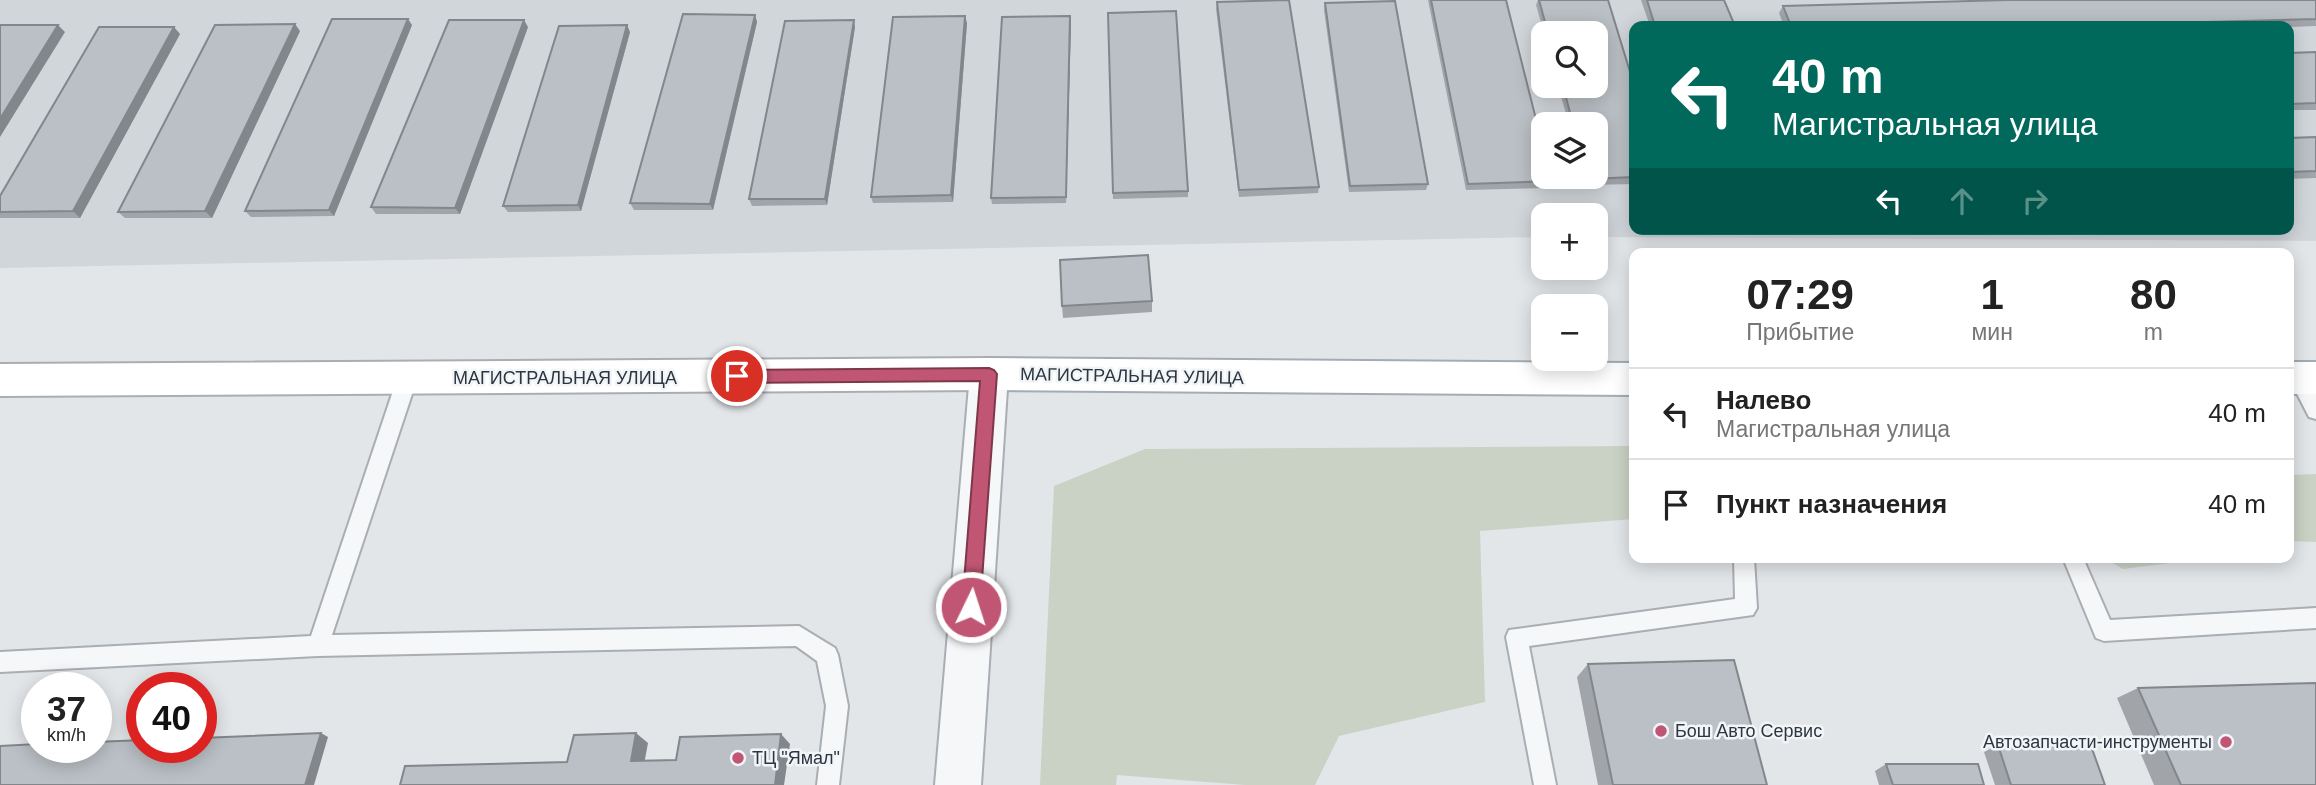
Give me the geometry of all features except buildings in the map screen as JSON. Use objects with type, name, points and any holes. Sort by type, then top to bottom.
[{"type":"main road","name":"МАГИСТРАЛЬНАЯ УЛИЦА","points":[[0,380],[989,374],[1629,379]]},
{"type":"street","points":[[958,785],[989,374]]},
{"type":"lane","points":[[2301,378],[2316,411]]},
{"type":"lane","points":[[318,646],[407,379]]},
{"type":"lane","points":[[1545,785],[1517,637],[1746,608],[1744,563]]},
{"type":"lane","points":[[2075,563],[2104,631],[2316,618]]},
{"type":"lane","points":[[0,662],[318,646],[799,636],[827,655],[837,706],[828,785]]},
{"type":"shaded area","points":[[0,0],[2316,0],[2316,241],[1608,237],[1608,203],[1531,203],[1531,237],[0,268]]},
{"type":"shaded area","points":[[1629,446],[1629,519],[1480,531],[1485,702],[1339,736],[1315,785],[1245,785],[1117,775],[1116,785],[1040,785],[1054,486],[1145,449]]},
{"type":"shaded area","points":[[2316,474],[2316,542],[2294,541],[2294,475]]},
{"type":"shaded area","points":[[2113,563],[2170,563],[2123,569]]},
{"type":"place","name":"Бош Авто Сервис","points":[[1661,731]]},
{"type":"place","name":"Автозапчасти-инструменты","points":[[2226,742]]},
{"type":"place","name":"ТЦ \"Ямал\"","points":[[738,758]]},
{"type":"route","points":[[737,376],[989,374],[971,607]]}]
